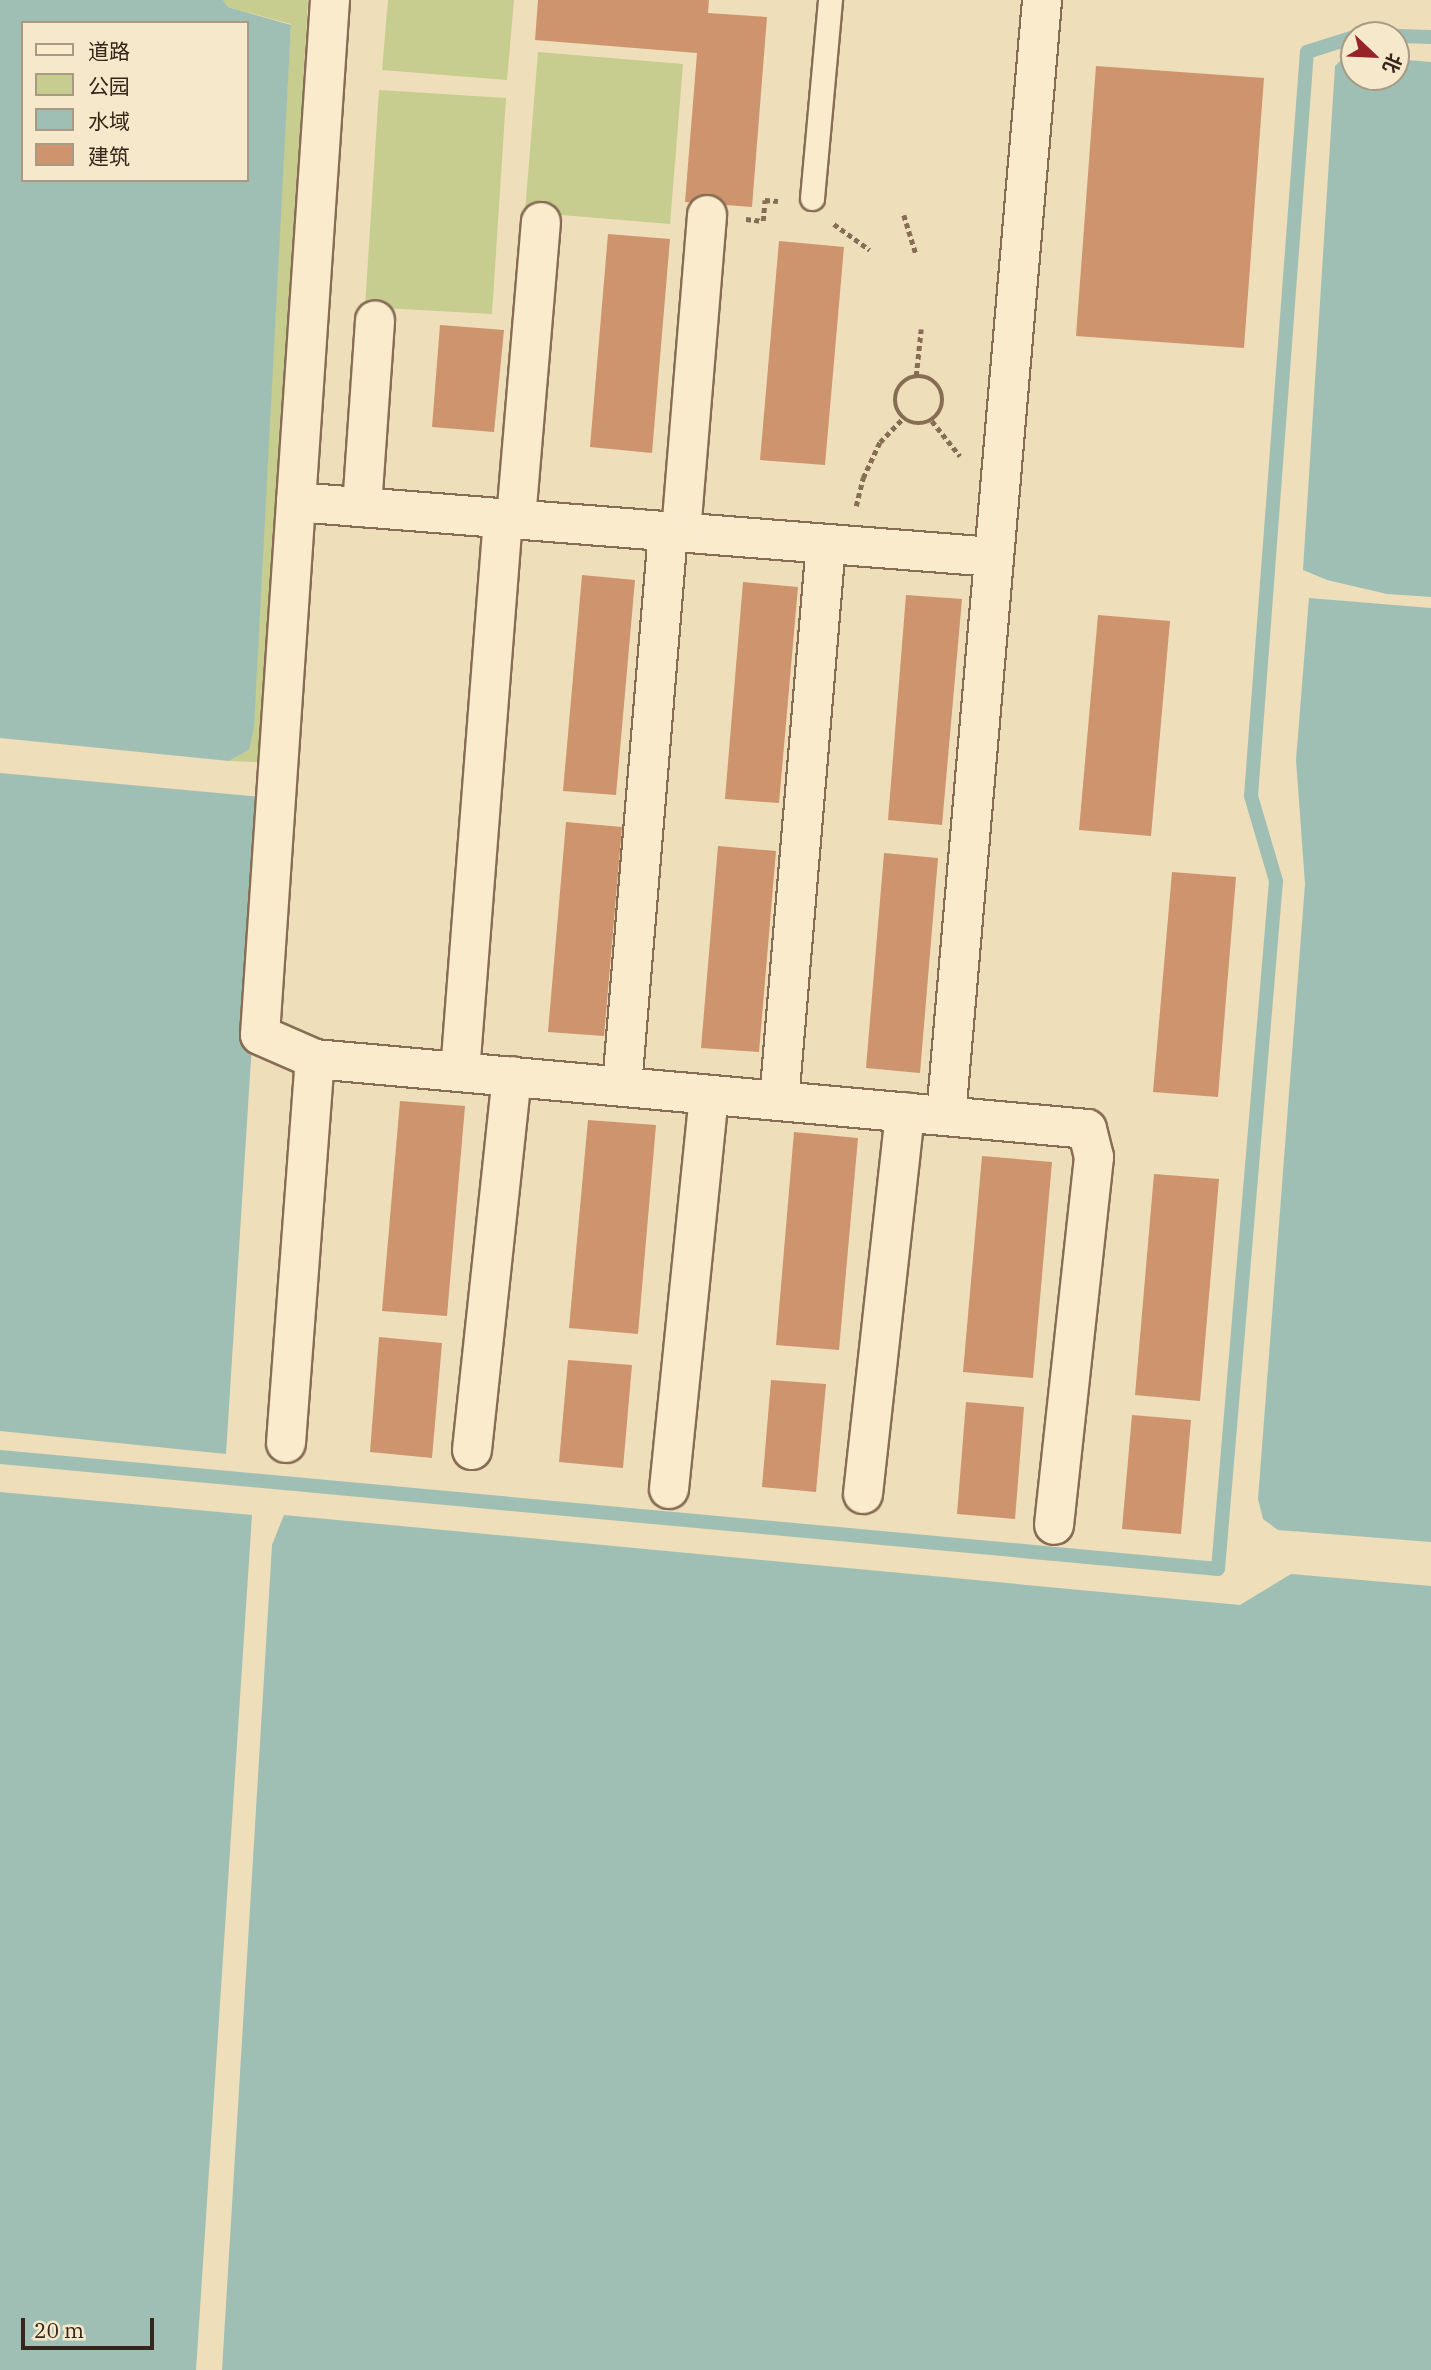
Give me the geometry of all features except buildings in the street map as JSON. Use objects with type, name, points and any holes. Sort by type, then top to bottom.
[{"type":"street","points":[[330,0],[260,1035],[315,1059],[1087,1129],[1094,1157],[1054,1525]]},
{"type":"street","points":[[946,1116],[1042,0]]},
{"type":"street","points":[[622,1086],[707,215]]},
{"type":"street","points":[[460,1072],[510,519],[541,222]]},
{"type":"street","points":[[362,507],[375,320]]},
{"type":"street","points":[[296,502],[994,557]]},
{"type":"street","points":[[779,1101],[837,545]]},
{"type":"street","points":[[286,1443],[315,1059]]},
{"type":"street","points":[[472,1450],[512,1076]]},
{"type":"street","points":[[669,1489],[709,1095]]},
{"type":"street","points":[[863,1494],[905,1112]]},
{"type":"lane","points":[[812,198],[830,0]]},
{"type":"path","points":[[812,198],[822,216],[870,250]]},
{"type":"path","points":[[904,215],[916,254]]},
{"type":"path","points":[[916,376],[921,329]]},
{"type":"path","points":[[916,376],[924,376],[937,385],[941,392],[942,408],[932,421],[917,425],[902,419],[895,405],[897,389],[902,383],[916,376]]},
{"type":"path","points":[[837,545],[880,442],[902,419]]},
{"type":"green space","points":[[223,0],[308,0],[263,756],[257,762],[229,761],[249,750],[291,24],[228,7]]},
{"type":"green space","points":[[388,0],[514,0],[507,80],[382,70]]},
{"type":"green space","points":[[538,52],[683,64],[670,224],[525,212]]},
{"type":"green space","points":[[379,90],[506,98],[492,314],[365,307]]},
{"type":"water","points":[[0,0],[223,0],[228,7],[291,25],[254,727],[249,750],[229,761],[0,738]]},
{"type":"water","points":[[1410,60],[1431,62],[1431,597],[1387,594],[1327,580],[1303,570],[1335,66],[1340,61],[1340,91],[1410,91]]},
{"type":"water","points":[[1309,598],[1431,608],[1431,1542],[1278,1530],[1263,1519],[1258,1499],[1305,884],[1296,760]]},
{"type":"water","points":[[0,773],[261,797],[267,807],[226,1454],[0,1431]]},
{"type":"water","points":[[0,1492],[252,1515],[196,2370],[0,2370]]},
{"type":"water","points":[[284,1515],[1240,1605],[1291,1574],[1431,1586],[1431,2370],[222,2370],[272,1545]]},
{"type":"waterway","points":[[1410,36],[1431,37]]},
{"type":"waterway","points":[[0,1457],[1218,1569],[1276,881],[1251,796],[1307,52],[1340,41]]}]
